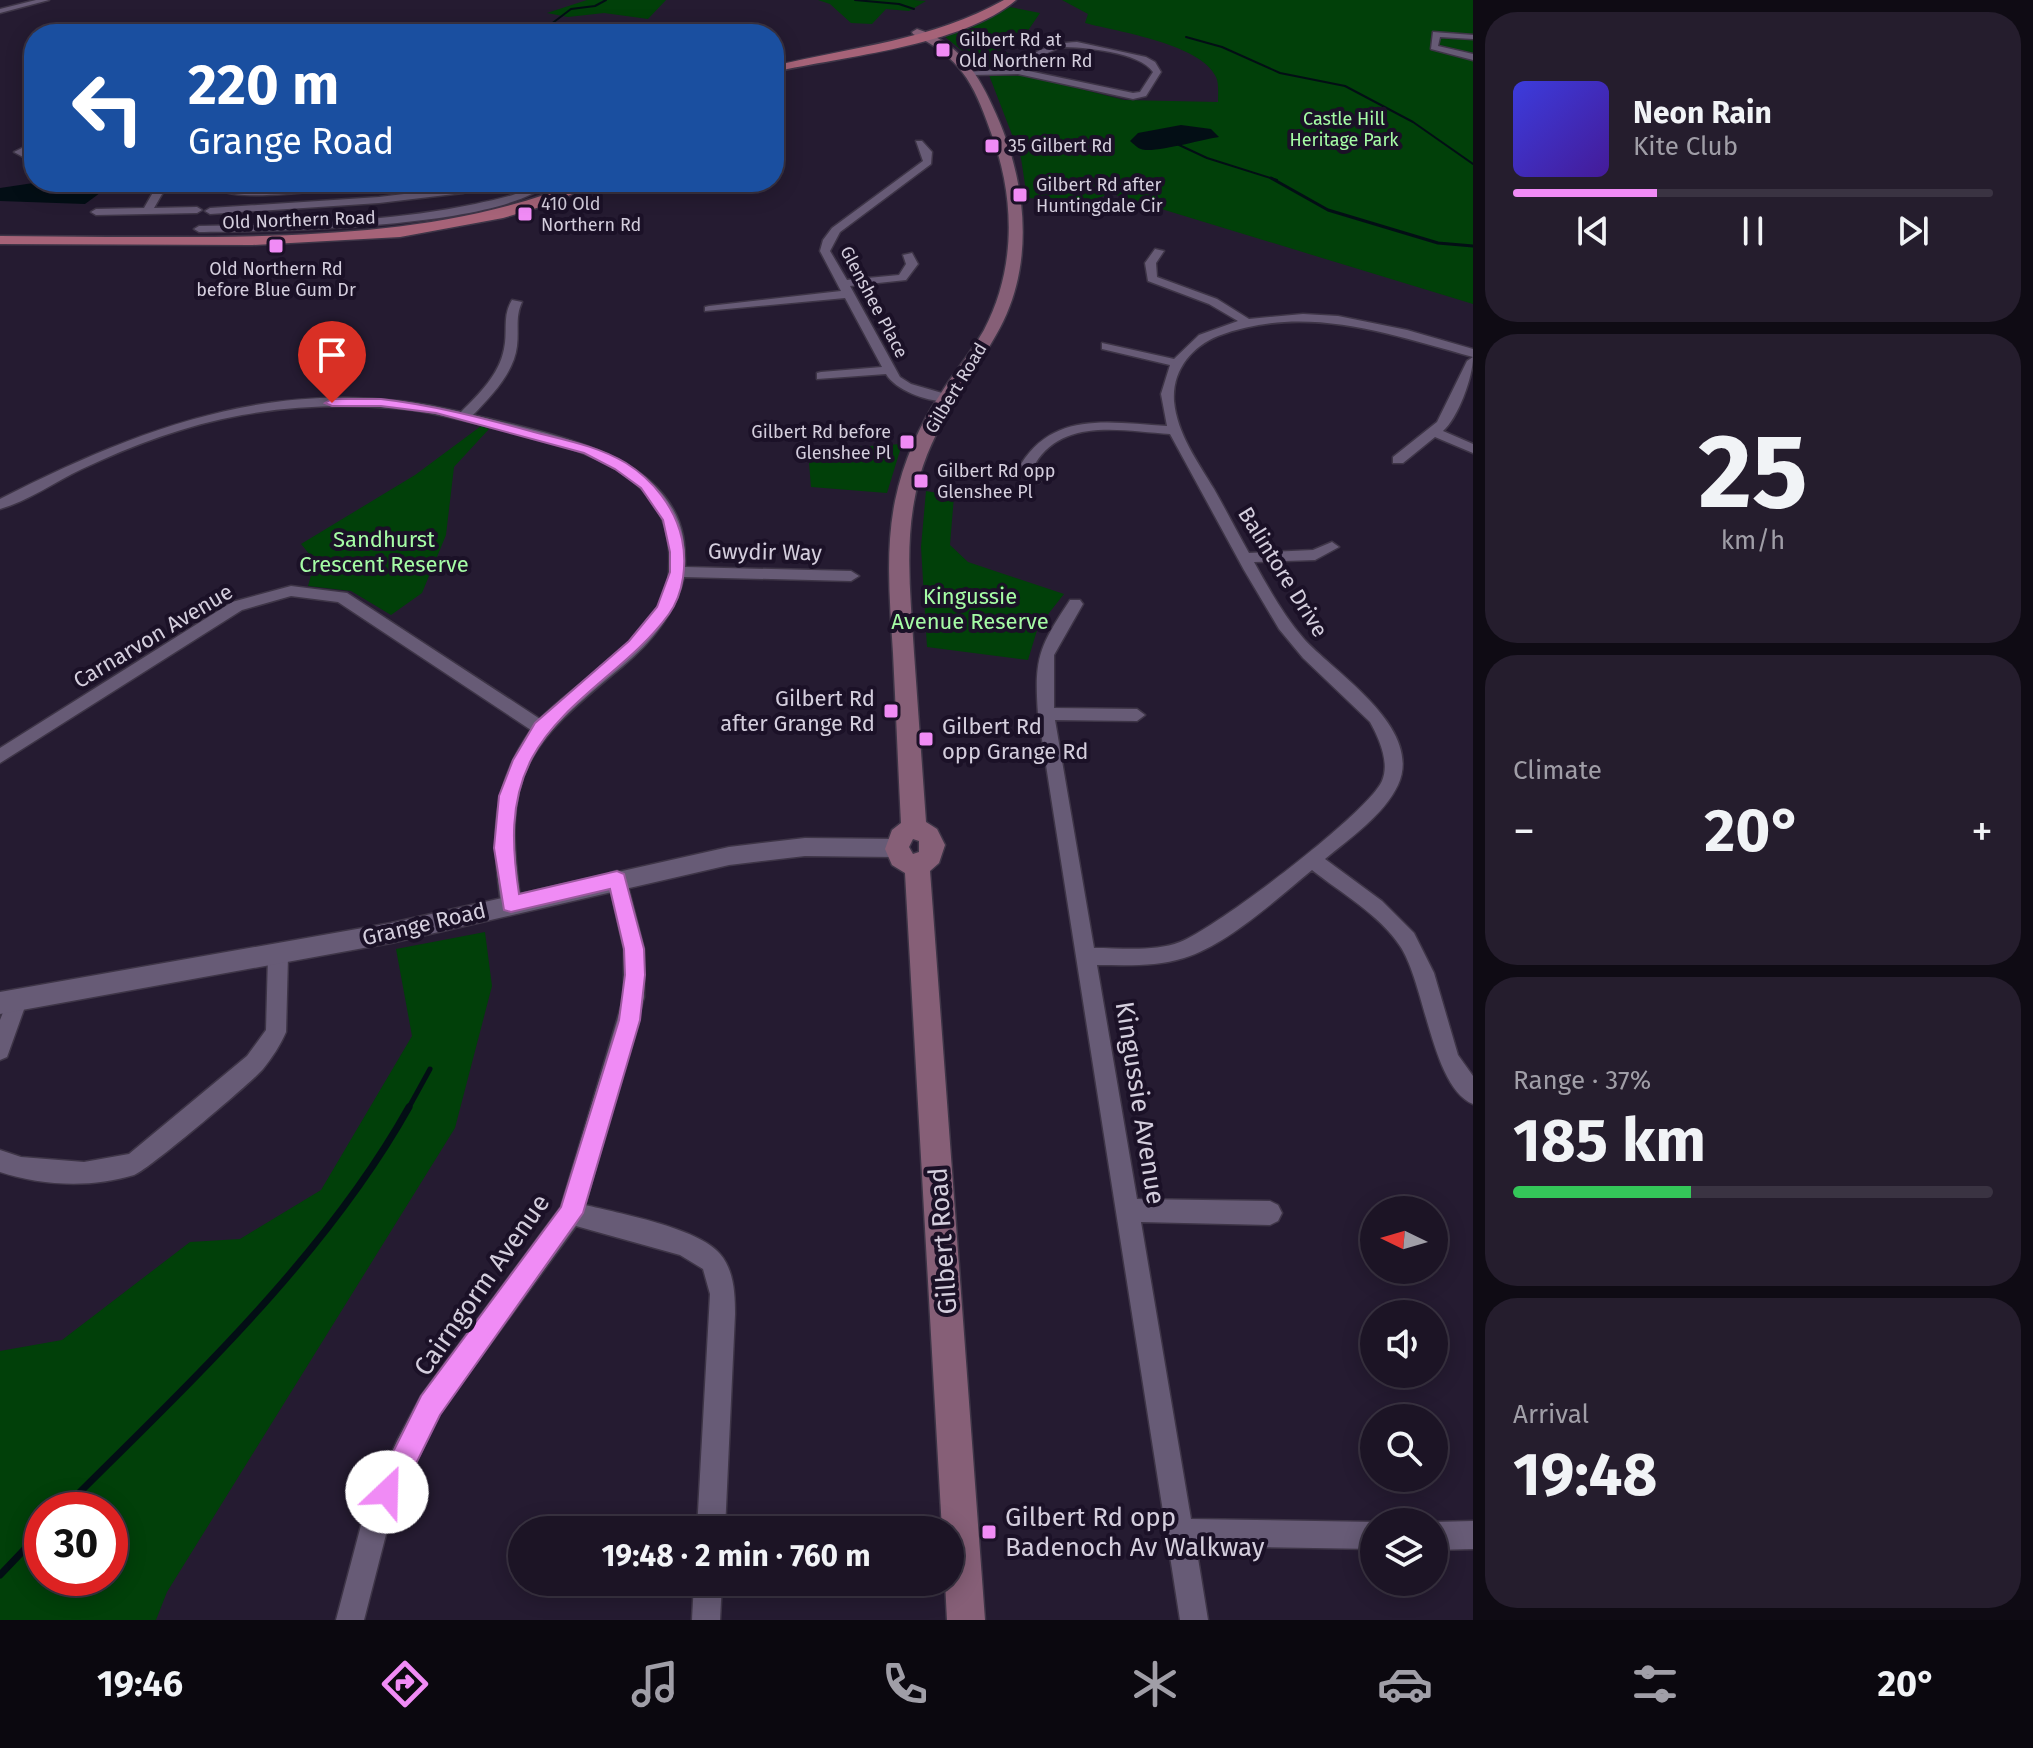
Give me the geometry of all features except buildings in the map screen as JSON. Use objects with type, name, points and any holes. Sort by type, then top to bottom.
[{"type":"main road","points":[[922,34],[998,0]]},
{"type":"main road","points":[[784,66],[963,24],[1011,0]]},
{"type":"main road","name":"Gilbert Road","points":[[922,34],[955,52],[973,72],[1009,166],[1015,264],[1005,300],[991,331],[945,398],[912,473],[900,539],[914,830],[900,834],[906,856],[966,1620]]},
{"type":"main road","name":"Old Northern Road","points":[[0,240],[307,240],[393,235],[515,210],[564,192]]},
{"type":"street","points":[[0,11],[45,0]]},
{"type":"street","points":[[1473,37],[1436,34],[1434,47],[1473,57]]},
{"type":"street","points":[[973,72],[1018,71],[1133,96],[1143,94],[1156,74],[1155,67],[1148,61],[1079,38],[1025,62],[1018,71]]},
{"type":"street","name":"Glenshee Place","points":[[919,143],[927,152],[926,165],[828,240],[826,255],[895,379],[907,387],[945,398]]},
{"type":"street","points":[[148,210],[158,192]]},
{"type":"street","points":[[185,241],[202,210],[223,192]]},
{"type":"street","points":[[96,212],[202,210],[379,200],[446,192]]},
{"type":"street","points":[[185,241],[199,229],[348,227],[463,210],[510,199],[525,192]]},
{"type":"street","points":[[199,229],[202,210]]},
{"type":"street","points":[[1159,251],[1150,263],[1152,279],[1209,297],[1228,306],[1247,323]]},
{"type":"street","points":[[709,309],[902,278],[912,264],[908,255]]},
{"type":"street","points":[[464,417],[493,385],[511,349],[511,310],[516,302]]},
{"type":"street","points":[[1106,346],[1177,363],[1196,342],[1247,323],[1323,318],[1366,323],[1415,334],[1473,353]]},
{"type":"street","points":[[1398,460],[1438,428],[1473,361]]},
{"type":"street","name":"Balintore Drive","points":[[1087,957],[1144,956],[1184,950],[1209,938],[1312,860],[1377,802],[1390,784],[1393,765],[1390,745],[1378,722],[1317,665],[1295,639],[1245,558],[1175,430],[1167,390],[1177,363]]},
{"type":"street","points":[[821,376],[889,370]]},
{"type":"street","points":[[2,501],[128,443],[221,415],[287,405],[350,402],[406,405],[558,440],[589,450],[620,466],[646,485],[665,508],[676,534],[678,572],[664,609],[650,628],[541,728],[522,760],[508,796],[503,848],[511,904]]},
{"type":"street","points":[[1034,480],[1028,464],[1033,449],[1050,436],[1089,428],[1175,430]]},
{"type":"street","points":[[1438,428],[1473,438]]},
{"type":"street","points":[[1438,428],[1473,449]]},
{"type":"street","points":[[1245,558],[1315,555],[1332,547]]},
{"type":"street","name":"Gwydir Way","points":[[678,572],[851,576]]},
{"type":"street","name":"Carnarvon Avenue","points":[[0,756],[237,606],[291,591],[342,597],[541,728]]},
{"type":"street","name":"Kingussie Avenue","points":[[1075,604],[1045,651],[1042,664],[1046,714],[1194,1620]]},
{"type":"street","points":[[1046,714],[1137,715]]},
{"type":"street","name":"Grange Road","points":[[8,1002],[278,956],[729,856],[844,846],[906,856]]},
{"type":"street","points":[[1312,860],[1375,907],[1407,939],[1424,973],[1449,1059],[1473,1094]]},
{"type":"street","name":"Cairngorm Avenue","points":[[350,1620],[378,1514],[430,1405],[571,1213],[634,997],[634,949],[617,879]]},
{"type":"street","points":[[0,1161],[21,1168],[84,1173],[134,1164],[255,1063],[276,1032],[278,956]]},
{"type":"street","points":[[0,1050],[8,1002]]},
{"type":"street","points":[[1128,1210],[1270,1213]]},
{"type":"street","points":[[571,1213],[691,1247],[711,1260],[719,1277],[723,1314],[712,1516]]},
{"type":"street","points":[[1181,1532],[1360,1535]]},
{"type":"street","points":[[1448,1536],[1473,1535]]},
{"type":"street","points":[[706,1620],[707,1596]]},
{"type":"green space","points":[[587,0],[666,0],[648,19],[604,13],[568,17],[547,13]]},
{"type":"green space","points":[[818,0],[926,1],[909,11],[886,9],[872,24],[851,23],[830,4]]},
{"type":"green space","name":"Castle Hill Heritage Park","points":[[1062,0],[1473,0],[1473,304],[1109,193],[1080,201],[1027,198],[1021,158],[989,75],[1030,76],[1124,100],[1218,102],[1216,77],[1194,56],[1158,41],[1085,23],[1088,14]]},
{"type":"green space","points":[[1010,7],[1040,13],[1027,32],[994,38],[987,43],[1020,59],[1006,66],[983,68],[944,36]]},
{"type":"green space","name":"Sandhurst Crescent Reserve","points":[[481,426],[489,429],[454,467],[446,535],[422,593],[391,615],[351,591],[308,586],[315,561],[301,544],[415,475]]},
{"type":"green space","points":[[902,444],[887,493],[811,487],[808,450]]},
{"type":"green space","name":"Kingussie Avenue Reserve","points":[[926,491],[954,496],[950,545],[968,562],[1064,594],[1038,627],[1028,660],[927,647],[921,547]]},
{"type":"green space","points":[[485,932],[492,986],[455,1128],[167,1592],[156,1620],[0,1620],[0,1351],[62,1340],[190,1242],[240,1239],[321,1190],[412,1036],[396,949]]},
{"type":"shaded area","points":[[1181,125],[1211,129],[1219,137],[1147,150],[1130,141],[1138,133]]},
{"type":"shaded area","points":[[24,184],[24,192],[101,192],[85,204],[0,201],[0,188]]},
{"type":"waterway","points":[[551,24],[571,9],[595,6],[606,0]]},
{"type":"waterway","points":[[855,0],[899,4],[914,9]]},
{"type":"waterway","points":[[1186,37],[1222,47],[1280,73],[1345,86],[1413,122],[1473,164]]},
{"type":"waterway","points":[[1177,144],[1207,158],[1271,178]]},
{"type":"waterway","points":[[1271,178],[1277,180]]},
{"type":"waterway","points":[[1271,178],[1328,210],[1438,243],[1473,246]]},
{"type":"waterway","points":[[408,1109],[430,1069]]},
{"type":"waterway","points":[[80,1492],[203,1369],[294,1269],[375,1163],[409,1107]]},
{"type":"waterway","points":[[0,1575],[24,1550]]},
{"type":"place","name":"Gilbert Rd at Old Northern Rd","points":[[943,50]]},
{"type":"place","name":"35 Gilbert Rd","points":[[992,146]]},
{"type":"place","name":"Gilbert Rd after Huntingdale Cir","points":[[1020,195]]},
{"type":"place","name":"410 Old Northern Rd","points":[[525,214]]},
{"type":"place","name":"Old Northern Rd before Blue Gum Dr","points":[[276,246]]},
{"type":"place","name":"Gilbert Rd before Glenshee Pl","points":[[907,442]]},
{"type":"place","name":"Gilbert Rd opp Glenshee Pl","points":[[921,481]]},
{"type":"place","name":"Gilbert Rd after Grange Rd","points":[[891,711]]},
{"type":"place","name":"Gilbert Rd opp Grange Rd","points":[[926,739]]},
{"type":"place","name":"Gilbert Rd opp Badenoch Av Walkway","points":[[989,1532]]},
{"type":"route","points":[[332,403],[381,403],[436,410],[589,450],[620,466],[646,485],[671,520],[678,552],[678,572],[664,609],[634,645],[541,728],[522,760],[508,796],[503,848],[511,904],[617,879],[634,949],[634,997],[629,1020],[571,1213],[430,1405],[387,1492]]}]
